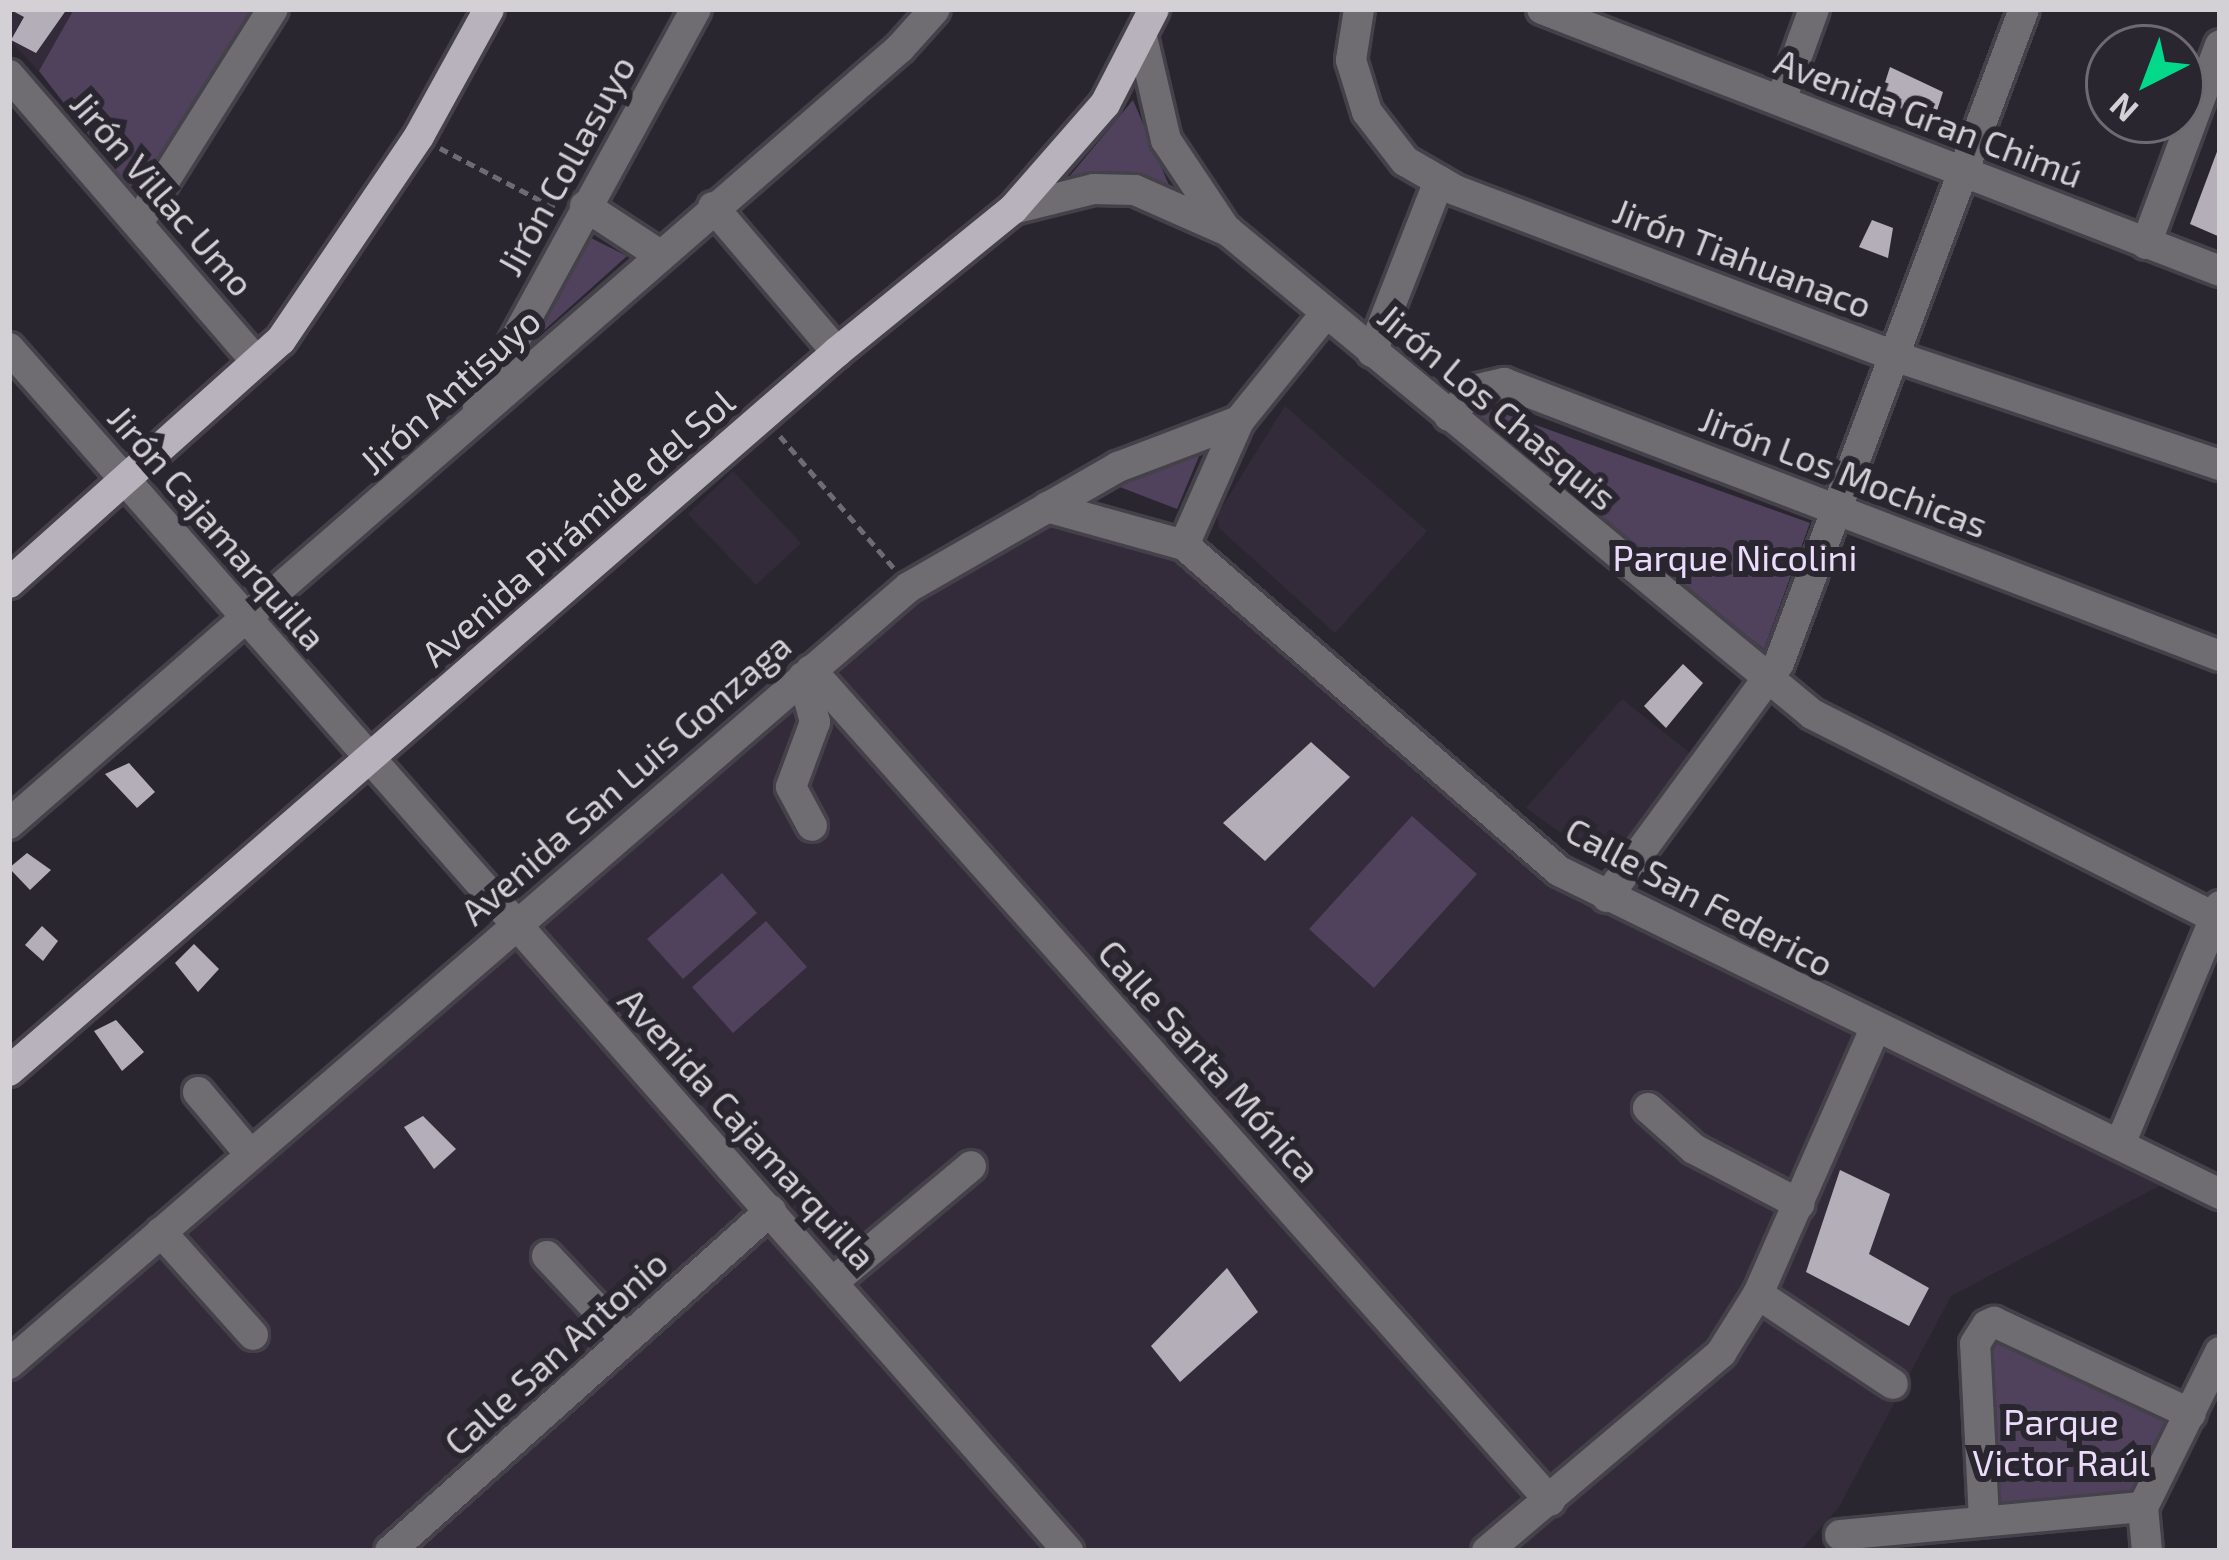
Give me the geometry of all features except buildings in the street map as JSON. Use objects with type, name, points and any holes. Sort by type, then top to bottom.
[{"type":"main road","points":[[9,583],[257,362],[320,291],[419,136],[488,9]]},
{"type":"main road","name":"Avenida Pirámide del Sol","points":[[9,1071],[837,352],[1013,209],[1085,130],[1148,23]]},
{"type":"street","points":[[138,223],[273,9]]},
{"type":"street","name":"Jirón Collasuyo","points":[[470,423],[696,9]]},
{"type":"street","name":"Jirón Antisuyo","points":[[9,824],[900,48],[935,9]]},
{"type":"street","name":"Jirón Tiahuanaco","points":[[1359,9],[1351,60],[1367,112],[1405,160],[1438,181],[1897,357],[2220,465]]},
{"type":"street","name":"Avenida Gran Chimú","points":[[1542,9],[2220,272]]},
{"type":"street","points":[[1781,100],[1814,9]]},
{"type":"street","points":[[1607,897],[1767,680],[1840,511],[2024,9]]},
{"type":"street","name":"Jirón Los Chasquis","points":[[1148,23],[1166,140],[1228,232]]},
{"type":"street","points":[[2146,244],[2220,48]]},
{"type":"street","name":"Jirón Villac Umo","points":[[9,75],[257,362]]},
{"type":"street","points":[[1372,352],[1438,181]]},
{"type":"street","name":"Jirón Los Chasquis","points":[[1013,209],[1094,189],[1135,190],[1228,232],[1767,680],[1866,746],[2218,915]]},
{"type":"street","points":[[713,207],[837,352]]},
{"type":"street","points":[[581,213],[660,255]]},
{"type":"street","points":[[1184,545],[1239,421],[1326,313]]},
{"type":"street","name":"Jirón Cajamarquilla","points":[[9,347],[368,758]]},
{"type":"street","name":"Jirón Los Mochicas","points":[[1449,416],[1473,390],[1504,383],[2220,656]]},
{"type":"street","name":"Avenida San Luis Gonzaga","points":[[9,1364],[909,586],[1118,467],[1239,421]]},
{"type":"street","name":"Calle San Federico","points":[[1046,507],[1184,545],[1515,840],[1607,897],[1874,1031],[2220,1194]]},
{"type":"street","points":[[807,674],[814,722],[791,787],[812,826]]},
{"type":"street","name":"Calle Santa Mónica","points":[[807,674],[1550,1502]]},
{"type":"street","name":"Avenida Cajamarquilla","points":[[368,758],[1068,1551]]},
{"type":"street","points":[[2120,1144],[2218,915]]},
{"type":"street","points":[[1487,1551],[1706,1369],[1758,1294],[1874,1031]]},
{"type":"street","points":[[198,1092],[250,1154]]},
{"type":"street","points":[[1648,1108],[1694,1149],[1798,1204]]},
{"type":"street","points":[[833,1282],[971,1166]]},
{"type":"street","name":"Calle San Antonio","points":[[391,1551],[771,1210]]},
{"type":"street","points":[[161,1232],[253,1335]]},
{"type":"street","points":[[547,1256],[626,1340]]},
{"type":"street","points":[[1758,1294],[1893,1384]]},
{"type":"street","points":[[1972,1531],[1976,1344],[1987,1325],[1994,1322],[2191,1414]]},
{"type":"street","points":[[2147,1551],[2143,1507],[2220,1352]]},
{"type":"street","points":[[1840,1535],[1972,1531],[2143,1507]]},
{"type":"path","points":[[419,136],[581,213]]},
{"type":"path","points":[[780,435],[909,586]]},
{"type":"shaded area","points":[[9,9],[74,9],[39,71],[9,40]]},
{"type":"shaded area","points":[[1285,406],[1427,531],[1335,633],[1219,528],[1217,515]]},
{"type":"shaded area","points":[[733,471],[801,543],[756,585],[688,514]]},
{"type":"shaded area","points":[[1044,516],[1200,545],[1563,869],[2176,1177],[1951,1296],[1839,1507],[1800,1551],[9,1551],[9,1361],[898,586]]},
{"type":"shaded area","points":[[1622,699],[1695,757],[1615,871],[1526,808]]},
{"type":"green space","points":[[74,9],[262,9],[139,200],[39,71]]},
{"type":"green space","points":[[1133,100],[1171,190],[1067,182],[1069,177]]},
{"type":"green space","points":[[585,235],[627,256],[520,352]]},
{"type":"green space","name":"Parque Nicolini","points":[[1477,404],[1810,523],[1764,649],[1476,421]]},
{"type":"green space","points":[[1205,442],[1177,509],[1112,484]]},
{"type":"green space","points":[[1412,816],[1477,874],[1374,988],[1309,929]]},
{"type":"green space","points":[[722,873],[757,913],[683,979],[647,939]]},
{"type":"green space","points":[[766,921],[807,967],[733,1033],[692,987]]},
{"type":"green space","name":"Parque Victor Raúl","points":[[2000,1337],[2179,1424],[2140,1501],[1999,1515],[1986,1353]]}]
